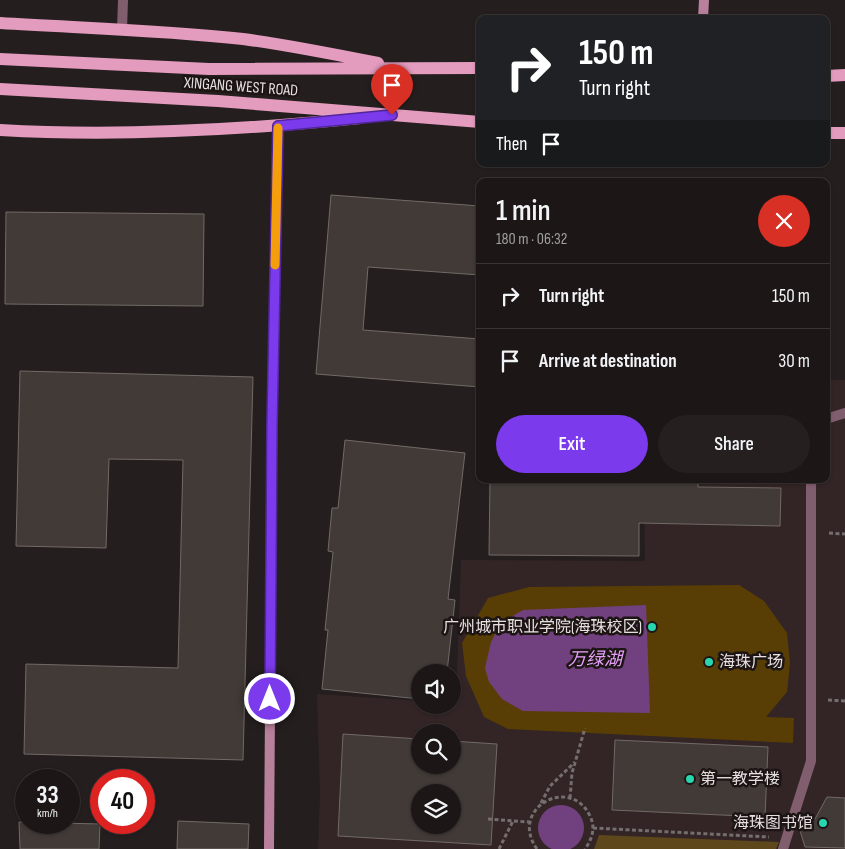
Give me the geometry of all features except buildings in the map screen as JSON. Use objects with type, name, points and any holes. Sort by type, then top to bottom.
[{"type":"main road","points":[[0,23],[122,30],[271,43],[402,69]]},
{"type":"main road","name":"XINGANG WEST ROAD","points":[[0,59],[209,69],[476,68]]},
{"type":"main road","points":[[830,76],[845,76]]},
{"type":"main road","name":"XINGANG WEST ROAD","points":[[0,89],[218,101],[476,122]]},
{"type":"main road","points":[[0,130],[146,132],[278,126],[392,115]]},
{"type":"main road","points":[[830,133],[845,133]]},
{"type":"street","points":[[703,15],[704,0]]},
{"type":"street","points":[[269,849],[272,425],[278,126]]},
{"type":"lane","points":[[122,30],[123,0]]},
{"type":"lane","points":[[830,418],[845,412]]},
{"type":"lane","points":[[783,849],[811,761],[811,483]]},
{"type":"path","points":[[570,798],[575,761],[585,728]]},
{"type":"path","points":[[537,849],[529,832],[529,822],[550,786],[575,761]]},
{"type":"path","points":[[540,804],[559,796],[579,802],[587,810],[593,828],[591,840],[585,849]]},
{"type":"path","points":[[488,820],[529,822]]},
{"type":"path","points":[[499,849],[514,821]]},
{"type":"path","points":[[593,828],[787,838]]},
{"type":"shaded area","name":"广州城市职业学院(海珠校区)","points":[[830,380],[845,380],[845,849],[318,849],[320,794],[317,694],[411,700],[411,714],[461,714],[461,664],[457,664],[461,560],[645,561],[644,483],[830,483]]},
{"type":"shaded area","points":[[739,585],[764,601],[787,633],[790,663],[787,692],[766,717],[794,718],[793,743],[508,729],[484,717],[466,676],[462,643],[488,598],[529,587]]},
{"type":"shaded area","points":[[599,835],[779,842],[776,849],[594,849]]},
{"type":"water","name":"万绿湖","points":[[646,605],[650,713],[523,711],[502,699],[489,682],[485,668],[491,642],[501,623],[523,610]]},
{"type":"water","points":[[556,805],[566,805],[574,809],[584,823],[584,833],[580,841],[568,850],[554,850],[548,847],[538,833],[538,823],[542,815]]},
{"type":"slow traffic","points":[[275,265],[278,128]]},
{"type":"place","name":"广州城市职业学院(海珠校区)","points":[[652,627]]},
{"type":"place","name":"海珠广场","points":[[709,662]]},
{"type":"place","name":"第一教学楼","points":[[690,779]]},
{"type":"place","name":"海珠图书馆","points":[[823,823]]},
{"type":"route","points":[[270,699],[272,425],[278,126],[392,115]]}]
